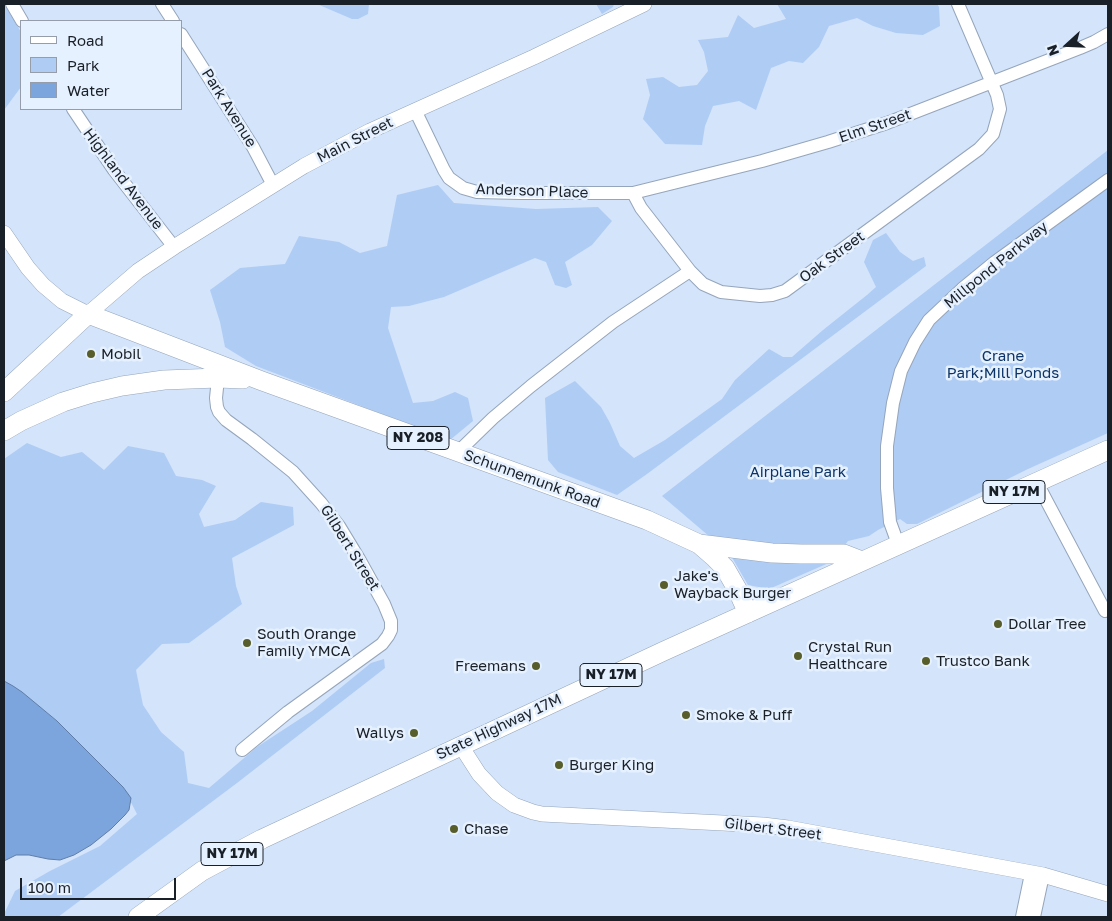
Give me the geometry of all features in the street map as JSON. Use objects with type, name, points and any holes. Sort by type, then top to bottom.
[{"type":"main road","name":"Schunnemunk Road","points":[[88,314],[262,381],[647,520],[698,544],[725,568],[748,613]]},
{"type":"main road","points":[[4,392],[88,314]]},
{"type":"main road","name":"NY 208","points":[[4,431],[21,421],[77,397],[145,382],[218,378],[262,381]]},
{"type":"main road","name":"NY 17M","points":[[898,544],[1108,450]]},
{"type":"main road","points":[[698,544],[801,554],[844,554],[862,561]]},
{"type":"main road","name":"State Highway 17M","points":[[138,917],[202,871],[242,849],[533,711],[898,544]]},
{"type":"street","points":[[12,4],[21,20]]},
{"type":"street","points":[[162,4],[172,20]]},
{"type":"street","name":"Main Street","points":[[88,314],[138,272],[174,247],[304,166],[370,131],[644,4]]},
{"type":"street","name":"Oak Street","points":[[634,193],[641,208],[690,271],[703,284],[721,292],[760,296],[785,291],[979,149],[993,134],[1000,109],[997,95],[958,4]]},
{"type":"street","name":"Elm Street","points":[[634,193],[762,161],[887,123],[1080,48],[1108,34]]},
{"type":"street","name":"Park Avenue","points":[[182,36],[253,147],[273,185]]},
{"type":"street","name":"Highland Avenue","points":[[74,110],[114,170],[174,247]]},
{"type":"street","name":"Anderson Place","points":[[415,110],[444,170],[450,178],[463,188],[477,192],[495,193],[634,193]]},
{"type":"street","name":"Millpond Parkway","points":[[898,544],[890,522],[886,446],[893,403],[901,371],[915,342],[929,320],[962,289],[995,262],[1108,180]]},
{"type":"street","points":[[4,233],[28,268],[43,285],[62,301],[88,314]]},
{"type":"street","points":[[458,452],[508,405],[613,323],[690,271]]},
{"type":"street","name":"Gilbert Street","points":[[218,378],[216,402],[219,412],[226,420],[293,472],[321,502],[339,526],[359,559],[386,608],[391,621],[391,630],[382,644],[288,712],[242,750]]},
{"type":"street","points":[[1036,482],[1106,611]]},
{"type":"street","name":"Gilbert Street","points":[[461,746],[479,774],[497,793],[514,805],[533,812],[788,828],[1037,875],[1108,894]]},
{"type":"street","points":[[1022,917],[1037,875]]},
{"type":"street","points":[[1034,917],[1037,875]]},
{"type":"green space","points":[[4,4],[20,30],[20,88],[4,110]]},
{"type":"green space","points":[[317,4],[369,4],[368,14],[358,19],[352,19]]},
{"type":"green space","points":[[596,4],[614,4],[613,7],[602,14]]},
{"type":"green space","points":[[777,4],[937,4],[939,7],[940,26],[923,35],[896,33],[873,26],[857,18],[829,26],[819,47],[803,63],[789,61],[771,68],[756,110],[739,101],[713,106],[705,126],[702,145],[665,144],[643,119],[650,95],[646,79],[663,77],[679,87],[697,85],[708,71],[704,52],[698,40],[728,37],[738,15],[754,28],[786,19]]},
{"type":"green space","name":"Crane Park;Mill Ponds","points":[[1108,150],[1108,433],[1028,469],[917,524],[907,524],[900,519],[869,536],[848,541],[831,562],[769,589],[748,585],[730,554],[662,496]]},
{"type":"green space","points":[[438,185],[454,203],[536,209],[598,207],[612,221],[592,245],[565,262],[572,285],[566,288],[555,285],[546,262],[535,258],[444,297],[409,306],[391,307],[388,328],[413,403],[433,401],[455,392],[468,398],[473,421],[450,440],[256,366],[225,347],[220,322],[210,290],[240,268],[285,264],[299,236],[339,242],[360,253],[387,246],[397,195]]},
{"type":"green space","points":[[886,233],[900,252],[913,261],[924,257],[926,266],[617,495],[558,472],[548,460],[545,398],[575,381],[601,407],[620,446],[634,458],[665,440],[722,399],[735,380],[769,349],[783,357],[792,357],[876,287],[864,262],[873,240]]},
{"type":"green space","points":[[27,443],[61,457],[82,452],[104,470],[128,446],[164,453],[176,476],[202,480],[216,486],[199,514],[204,527],[235,520],[261,502],[293,507],[294,525],[232,558],[236,586],[242,604],[189,643],[162,644],[136,670],[143,705],[161,732],[184,752],[188,783],[209,788],[257,747],[312,711],[371,663],[384,659],[385,668],[237,783],[58,917],[4,917],[4,914],[15,891],[100,846],[137,814],[123,787],[57,721],[44,710],[4,690],[4,459]]},
{"type":"water","points":[[4,681],[22,692],[57,721],[123,787],[131,798],[129,810],[111,829],[91,845],[74,855],[60,860],[16,855],[4,861]]},
{"type":"place","name":"Mobil","points":[[91,354]]},
{"type":"place","name":"Jake's Wayback Burger","points":[[664,585]]},
{"type":"place","name":"Dollar Tree","points":[[998,624]]},
{"type":"place","name":"South Orange Family YMCA","points":[[247,643]]},
{"type":"place","name":"Crystal Run Healthcare","points":[[798,656]]},
{"type":"place","name":"Trustco Bank","points":[[926,661]]},
{"type":"place","name":"Freemans","points":[[536,666]]},
{"type":"place","name":"Smoke & Puff","points":[[686,715]]},
{"type":"place","name":"Wallys","points":[[414,733]]},
{"type":"place","name":"Burger King","points":[[559,765]]},
{"type":"place","name":"Chase","points":[[454,829]]},
{"type":"park label","name":"Airplane Park","points":[[798,472]]}]
